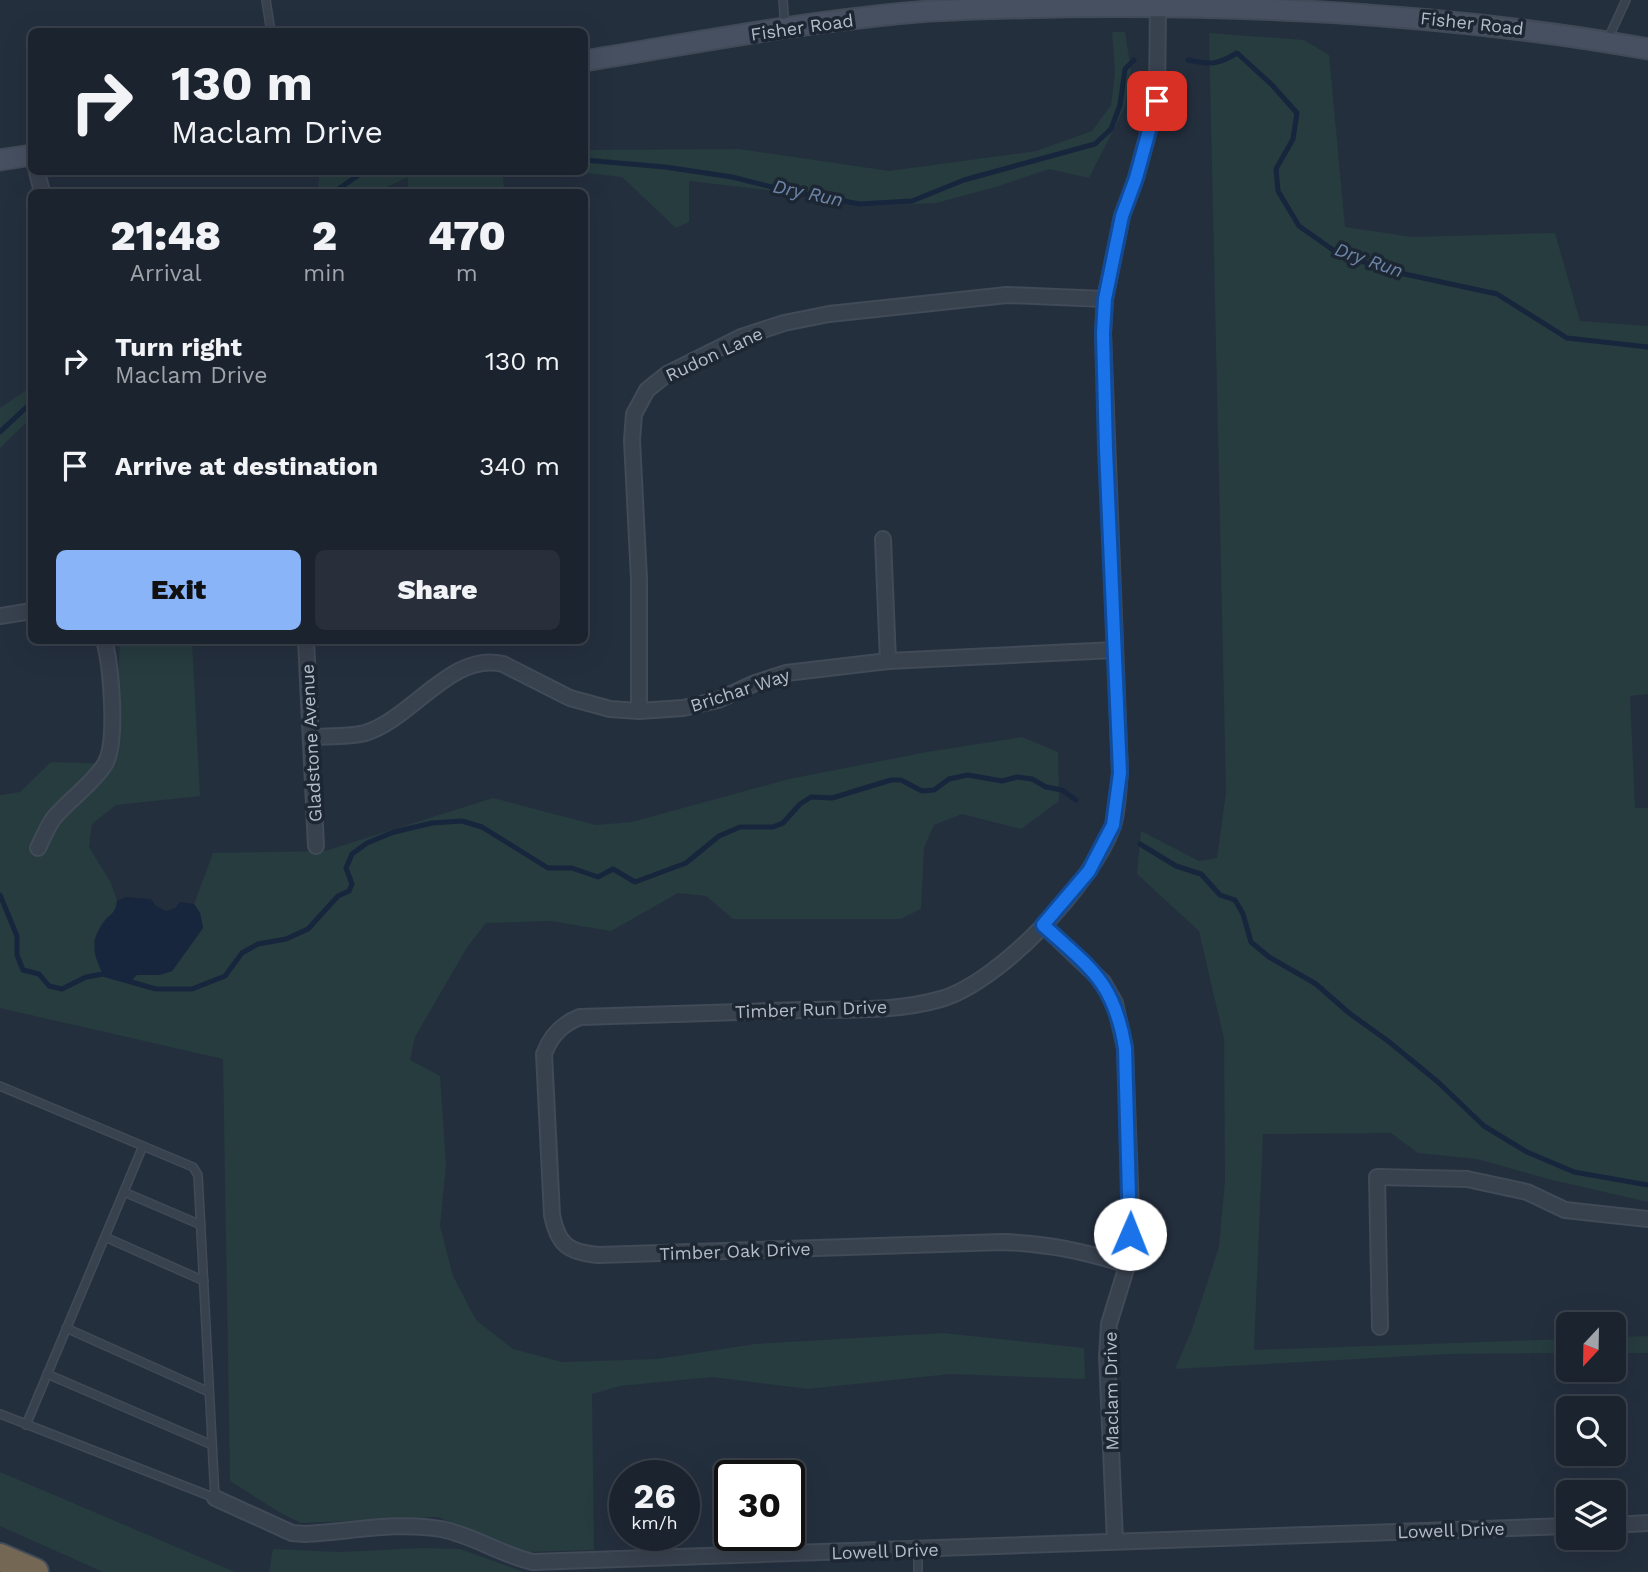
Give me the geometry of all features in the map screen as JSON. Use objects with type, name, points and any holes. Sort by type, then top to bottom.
[{"type":"highway","points":[[0,1557],[35,1572]]},
{"type":"main road","name":"Fisher Road","points":[[588,60],[785,28],[930,11],[1158,3],[1239,4],[1415,17],[1537,30],[1648,49]]},
{"type":"main road","points":[[0,160],[28,156]]},
{"type":"street","points":[[1043,925],[1089,871],[1113,825],[1120,773],[1103,333],[1105,299],[1122,216],[1136,178],[1157,101],[1158,3]]},
{"type":"street","name":"Rudon Lane","points":[[639,711],[639,579],[632,440],[634,414],[647,390],[667,374],[741,337],[829,314],[1007,295],[1105,299]]},
{"type":"street","points":[[883,539],[888,661]]},
{"type":"street","points":[[0,616],[28,612]]},
{"type":"street","points":[[38,848],[52,820],[104,764],[110,752],[112,721],[105,644]]},
{"type":"street","name":"Gladstone Avenue","points":[[306,644],[316,846]]},
{"type":"street","name":"Brichar Way","points":[[311,737],[365,733],[386,723],[467,665],[490,661],[503,664],[570,698],[610,709],[639,711],[683,708],[718,700],[755,683],[786,673],[888,661],[1115,650]]},
{"type":"street","name":"Timber Run Drive","points":[[558,1030],[567,1022],[580,1017],[872,1008],[942,999],[973,984],[1003,964],[1043,925]]},
{"type":"street","name":"Maclam Drive","points":[[1043,925],[1102,982],[1115,1003],[1125,1048],[1131,1211],[1128,1265],[1109,1324],[1107,1356],[1115,1541]]},
{"type":"street","name":"Timber Oak Drive","points":[[558,1030],[548,1042],[544,1054],[552,1215],[555,1233],[573,1251],[598,1255],[1003,1242],[1073,1248],[1128,1265]]},
{"type":"street","points":[[1380,1327],[1377,1177],[1467,1179],[1527,1192],[1565,1210],[1648,1219]]},
{"type":"street","name":"Lowell Drive","points":[[215,1499],[292,1533],[390,1528],[442,1529],[517,1559],[533,1562],[1556,1526]]},
{"type":"street","points":[[1626,1524],[1648,1523]]},
{"type":"lane","points":[[266,0],[270,28]]},
{"type":"lane","points":[[783,0],[785,28]]},
{"type":"lane","points":[[1606,41],[1626,0]]},
{"type":"lane","points":[[0,1086],[193,1167],[198,1175],[215,1499],[0,1414]]},
{"type":"lane","points":[[26,1425],[143,1146]]},
{"type":"lane","points":[[124,1192],[201,1225]]},
{"type":"lane","points":[[105,1237],[204,1281]]},
{"type":"lane","points":[[66,1328],[209,1392]]},
{"type":"lane","points":[[47,1374],[212,1445]]},
{"type":"lane","points":[[918,1549],[918,1572]]},
{"type":"green space","points":[[1112,32],[1125,32],[1131,70],[1125,107],[1089,178],[1049,169],[936,203],[869,206],[689,181],[689,222],[676,228],[622,177],[588,173],[588,150],[739,149],[889,171],[1036,151],[1092,131],[1111,105],[1115,72]]},
{"type":"green space","points":[[1209,33],[1304,40],[1329,55],[1345,227],[1412,237],[1555,233],[1580,321],[1648,326],[1648,694],[1630,696],[1635,808],[1648,808],[1648,1202],[1477,1159],[1418,1153],[1391,1133],[1263,1134],[1254,1350],[1556,1339],[1556,1353],[1447,1354],[1175,1369],[1192,1329],[1219,1247],[1225,1181],[1224,1039],[1199,931],[1137,874],[1141,831],[1199,861],[1217,858],[1226,792]]},
{"type":"green space","points":[[319,175],[503,175],[504,189],[408,189],[408,177],[382,189],[318,189]]},
{"type":"green space","points":[[28,389],[28,421],[0,448],[0,408]]},
{"type":"green space","points":[[120,644],[192,644],[200,796],[116,805],[92,824],[89,847],[111,883],[117,901],[115,912],[102,923],[93,942],[137,975],[159,975],[172,971],[203,928],[200,913],[194,904],[213,853],[325,851],[493,798],[596,825],[632,822],[789,779],[927,752],[1022,737],[1058,752],[1059,801],[1021,829],[962,814],[934,825],[924,848],[921,909],[900,919],[733,919],[706,896],[678,893],[611,931],[551,921],[486,923],[466,949],[415,1037],[410,1060],[440,1076],[446,1165],[440,1226],[453,1276],[476,1320],[513,1349],[562,1362],[658,1359],[755,1344],[943,1333],[1084,1348],[1085,1379],[950,1374],[808,1389],[712,1377],[620,1386],[592,1394],[594,1550],[526,1552],[502,1545],[438,1517],[301,1523],[230,1481],[223,1059],[0,1008],[0,795],[20,792],[51,762],[114,764]]},
{"type":"green space","points":[[1648,1336],[1648,1353],[1626,1353],[1626,1337]]},
{"type":"green space","points":[[0,1472],[235,1572],[103,1572],[0,1526]]},
{"type":"green space","points":[[273,1549],[340,1552],[460,1549],[524,1572],[269,1572]]},
{"type":"water","points":[[125,897],[151,899],[156,906],[166,911],[175,908],[180,902],[194,904],[200,913],[203,928],[172,971],[159,975],[137,975],[129,983],[103,974],[97,962],[96,937],[104,921],[115,910],[117,901]]},
{"type":"waterway","name":"Dry Run","points":[[1188,60],[1214,63],[1237,53],[1272,85],[1297,113],[1293,139],[1276,169],[1278,191],[1299,226],[1336,252],[1386,270],[1497,294],[1567,338],[1648,347]]},
{"type":"waterway","name":"Dry Run","points":[[588,160],[665,167],[732,177],[788,191],[860,204],[912,201],[964,180],[1095,144],[1111,129],[1120,105],[1125,69],[1134,60]]},
{"type":"waterway","name":"Dry Run","points":[[338,189],[359,175]]},
{"type":"waterway","name":"Dry Run","points":[[0,432],[28,406]]},
{"type":"waterway","points":[[0,895],[17,936],[17,955],[23,970],[39,974],[49,986],[62,989],[86,977],[103,974],[156,989],[192,989],[225,976],[242,953],[258,944],[286,939],[308,929],[338,896],[349,891],[352,884],[346,868],[352,854],[367,843],[394,832],[432,823],[462,821],[482,827],[548,868],[572,868],[598,877],[613,869],[635,882],[686,863],[719,836],[740,827],[773,827],[783,823],[800,804],[811,797],[832,798],[891,780],[901,780],[922,791],[934,790],[949,779],[968,775],[1002,781],[1017,777],[1032,779],[1046,787],[1062,790],[1076,800]]},
{"type":"waterway","points":[[1140,844],[1176,866],[1201,874],[1220,895],[1235,900],[1243,914],[1251,942],[1269,957],[1316,984],[1438,1082],[1484,1126],[1527,1152],[1574,1172],[1648,1185]]},
{"type":"route","points":[[1130,1234],[1125,1048],[1122,1026],[1115,1003],[1102,982],[1043,925],[1089,871],[1113,825],[1120,773],[1106,449],[1103,333],[1105,299],[1122,216],[1136,178],[1157,101]]}]
